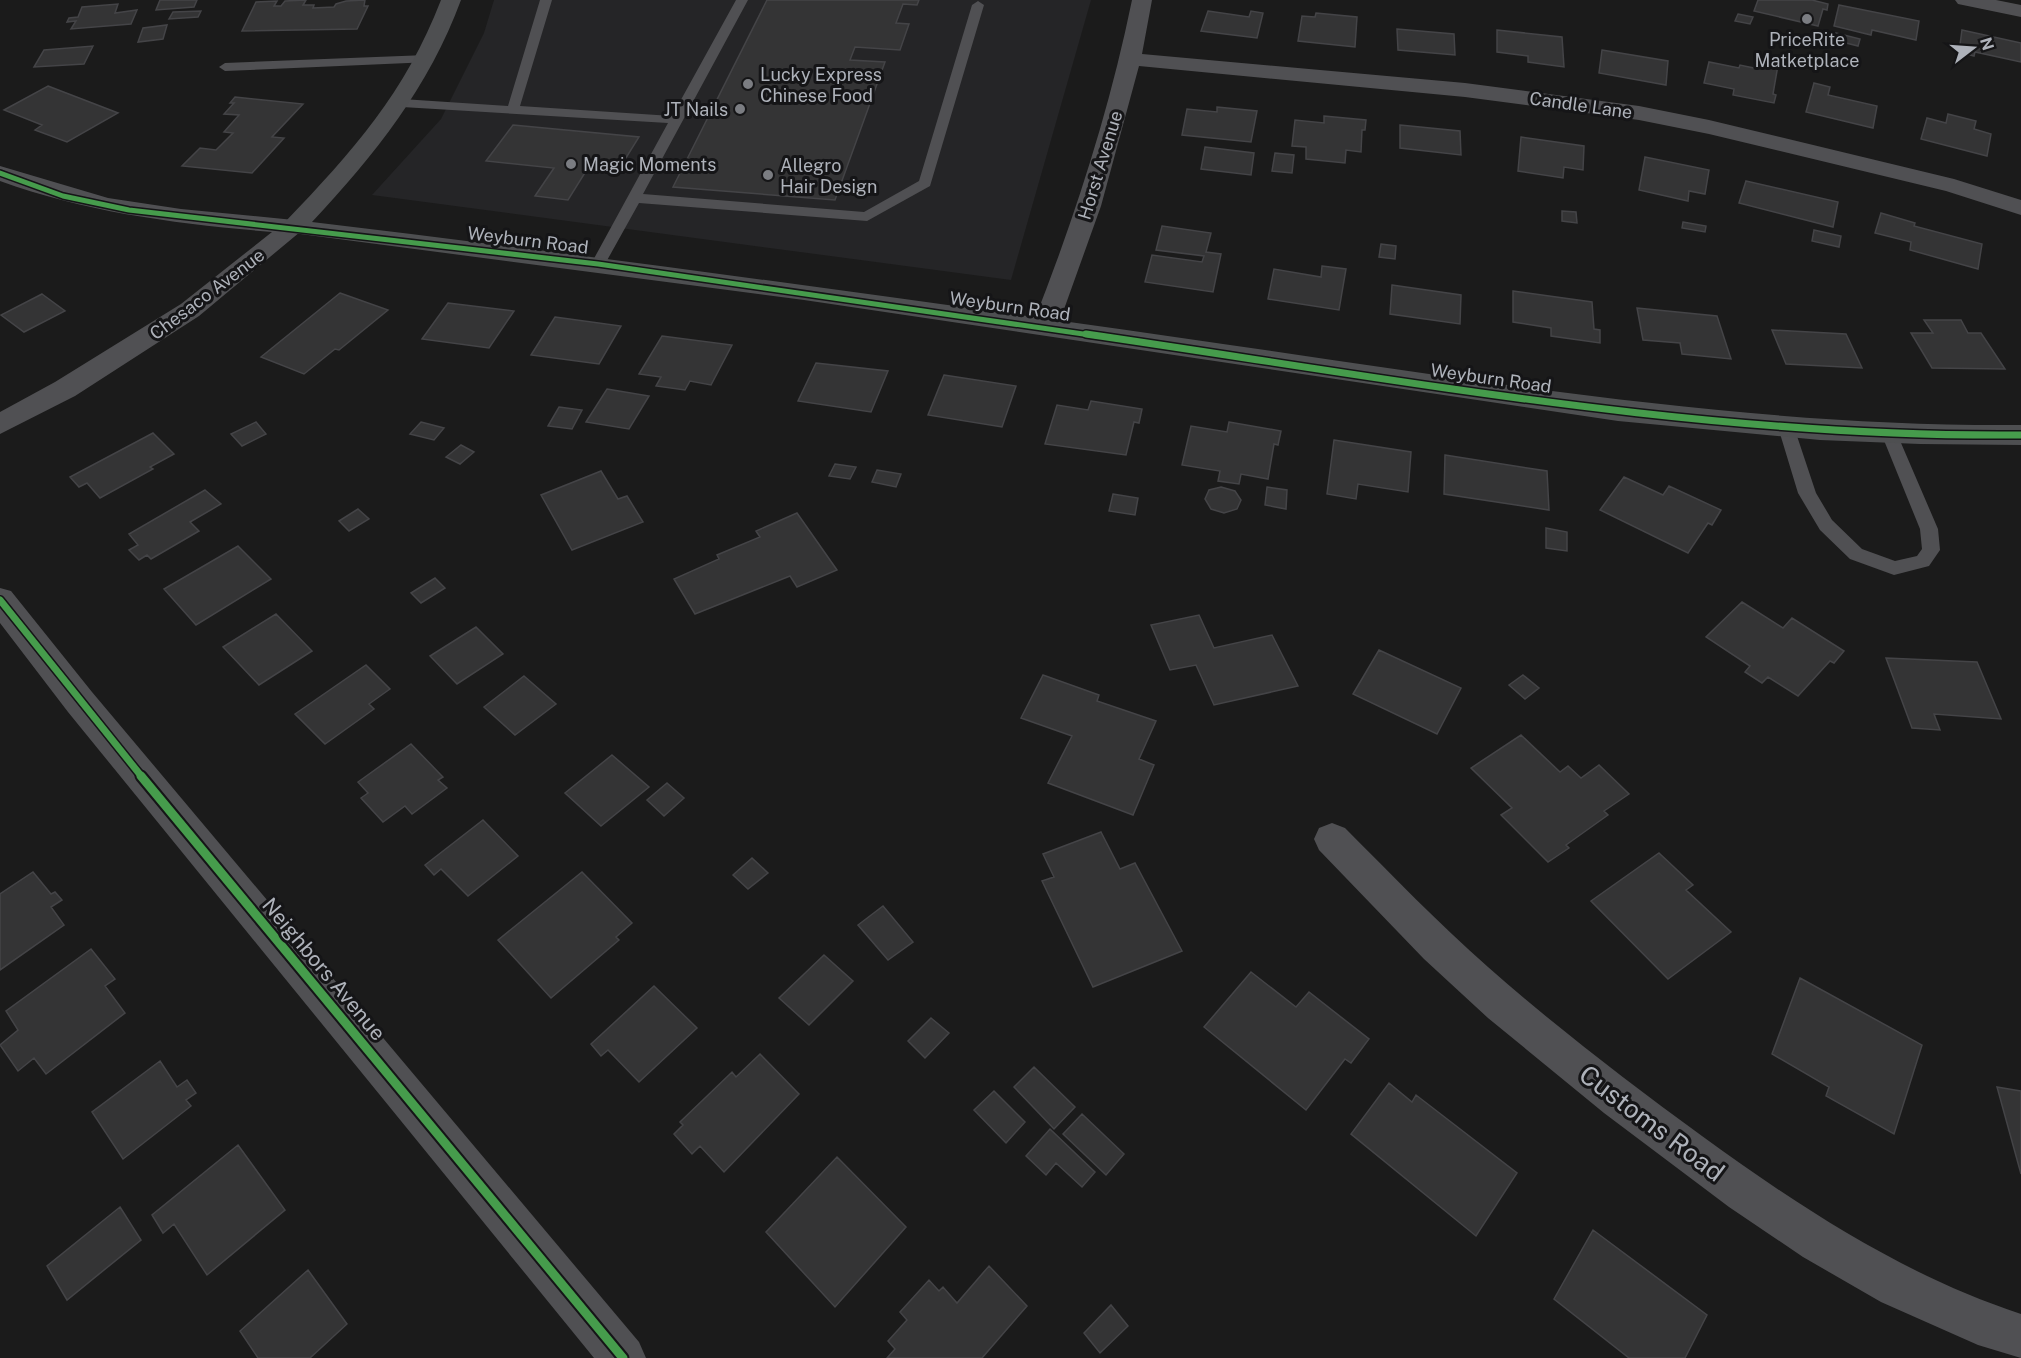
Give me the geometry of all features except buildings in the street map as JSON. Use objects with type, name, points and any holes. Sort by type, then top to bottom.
[{"type":"street","name":"Chesaco Avenue","points":[[0,424],[65,389],[190,310],[294,227],[351,167],[402,103],[427,58],[451,0]]},
{"type":"street","name":"Horst Avenue","points":[[1045,326],[1064,279],[1104,162],[1131,59],[1142,0]]},
{"type":"street","points":[[1965,0],[2021,11]]},
{"type":"street","name":"Candle Lane","points":[[1131,59],[1465,90],[1639,113],[1709,127],[1954,186],[2021,208]]},
{"type":"street","name":"Weyburn Road","points":[[0,173],[63,196],[129,210],[294,227],[598,264],[1045,326],[1553,403],[1695,420],[1786,427],[1889,433],[2021,435]]},
{"type":"street","name":"Neighbors Avenue","points":[[0,600],[80,702],[623,1358]]},
{"type":"street","name":"Customs Road","points":[[1332,839],[1473,979],[1544,1040],[1654,1126],[1767,1209],[1858,1266],[1929,1303],[2021,1337]]},
{"type":"lane","points":[[513,109],[546,0]]},
{"type":"lane","points":[[598,264],[742,0]]},
{"type":"lane","points":[[635,198],[867,217],[925,183],[978,5]]},
{"type":"lane","points":[[225,67],[427,58]]},
{"type":"lane","points":[[402,103],[677,120]]},
{"type":"lane","points":[[1786,427],[1807,493],[1826,525],[1856,554],[1894,568],[1923,561],[1931,550],[1929,528],[1889,433]]},
{"type":"shaded area","points":[[494,0],[1091,0],[1011,280],[372,195],[441,119],[484,33]]},
{"type":"cycle path","points":[[0,173],[63,196],[129,210],[598,264],[1618,411],[1719,422],[1870,433],[2021,435]]},
{"type":"cycle path","points":[[0,600],[80,702],[623,1358]]},
{"type":"place","name":"PriceRite Matketplace","points":[[1807,19]]},
{"type":"place","name":"Lucky Express Chinese Food","points":[[748,84]]},
{"type":"place","name":"JT Nails","points":[[740,109]]},
{"type":"place","name":"Magic Moments","points":[[571,164]]},
{"type":"place","name":"Allegro Hair Design","points":[[768,175]]}]
